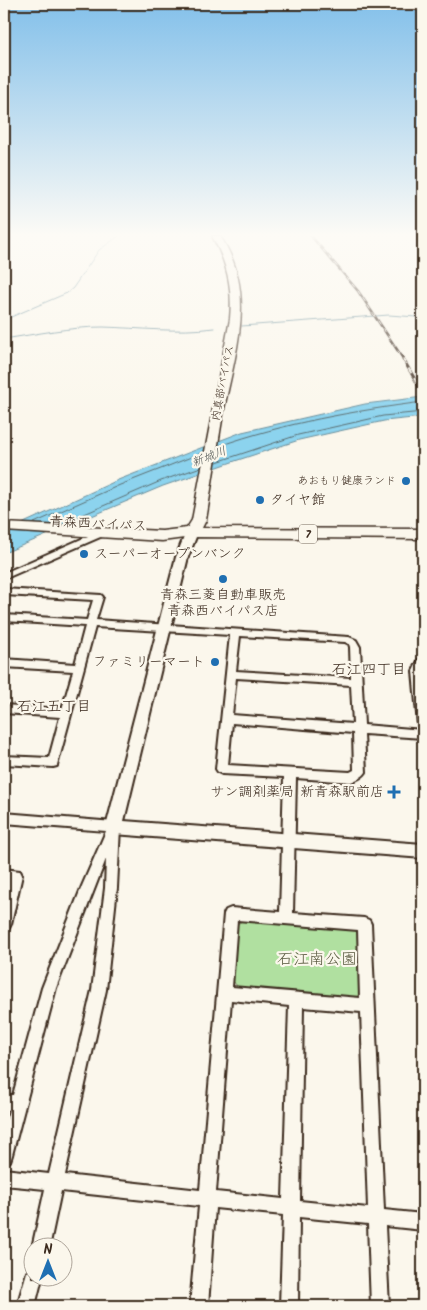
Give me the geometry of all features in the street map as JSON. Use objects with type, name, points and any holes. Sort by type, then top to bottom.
[{"type":"highway","name":"内真部バイパス","points":[[192,532],[199,520],[206,484],[212,437],[230,348],[236,297]]},
{"type":"highway","name":"青森西バイパス","points":[[6,522],[162,536],[192,532],[423,534]]},
{"type":"street","points":[[4,576],[103,530]]},
{"type":"street","points":[[4,1155],[11,1103],[49,988],[88,886],[114,827],[182,558],[192,532]]},
{"type":"street","points":[[4,592],[98,597],[53,763],[4,760]]},
{"type":"street","points":[[4,618],[346,639],[353,642],[355,647],[359,728],[360,772],[357,775],[351,777],[222,769],[236,633]]},
{"type":"street","points":[[423,662],[418,671],[423,725]]},
{"type":"street","points":[[4,663],[79,668]]},
{"type":"street","points":[[232,674],[357,682]]},
{"type":"street","points":[[4,709],[66,713]]},
{"type":"street","points":[[227,719],[423,734]]},
{"type":"street","points":[[286,918],[290,774]]},
{"type":"street","points":[[4,818],[423,851]]},
{"type":"street","points":[[42,1238],[99,990],[111,888],[114,827]]},
{"type":"street","points":[[4,874],[16,875],[4,924]]},
{"type":"street","points":[[199,1306],[232,914],[364,924],[380,1306]]},
{"type":"street","points":[[226,993],[368,1006]]},
{"type":"street","points":[[289,1306],[296,1000]]},
{"type":"street","points":[[4,1178],[423,1222]]},
{"type":"street","points":[[26,1306],[30,1288]]},
{"type":"green space","name":"石江南公園","points":[[245,919],[353,927],[360,934],[362,990],[357,997],[238,987],[232,980],[236,925]]},
{"type":"water","name":"新城川","points":[[423,397],[423,417],[384,421],[299,440],[163,486],[4,553],[4,532],[118,480],[242,432],[365,404]]},
{"type":"waterway","points":[[4,320],[57,297]]},
{"type":"waterway","points":[[242,326],[389,315],[416,317]]},
{"type":"waterway","points":[[4,339],[91,327],[172,330],[214,328]]},
{"type":"railway","points":[[362,297],[404,360]]},
{"type":"railway","points":[[403,359],[423,393]]},
{"type":"place","name":"あおもり健康ランド","points":[[406,481]]},
{"type":"place","name":"タイヤ館","points":[[260,500]]},
{"type":"place","name":"スーパーオープンバンク","points":[[84,554]]},
{"type":"place","name":"青森三菱自動車販売 青森西バイパス店","points":[[223,579]]},
{"type":"place","name":"ファミリーマート","points":[[215,662]]},
{"type":"place","name":"サン調剤薬局 新青森駅前店","points":[[394,792]]},
{"type":"district","name":"石江四丁目","points":[[369,670]]},
{"type":"district","name":"石江五丁目","points":[[54,707]]}]
